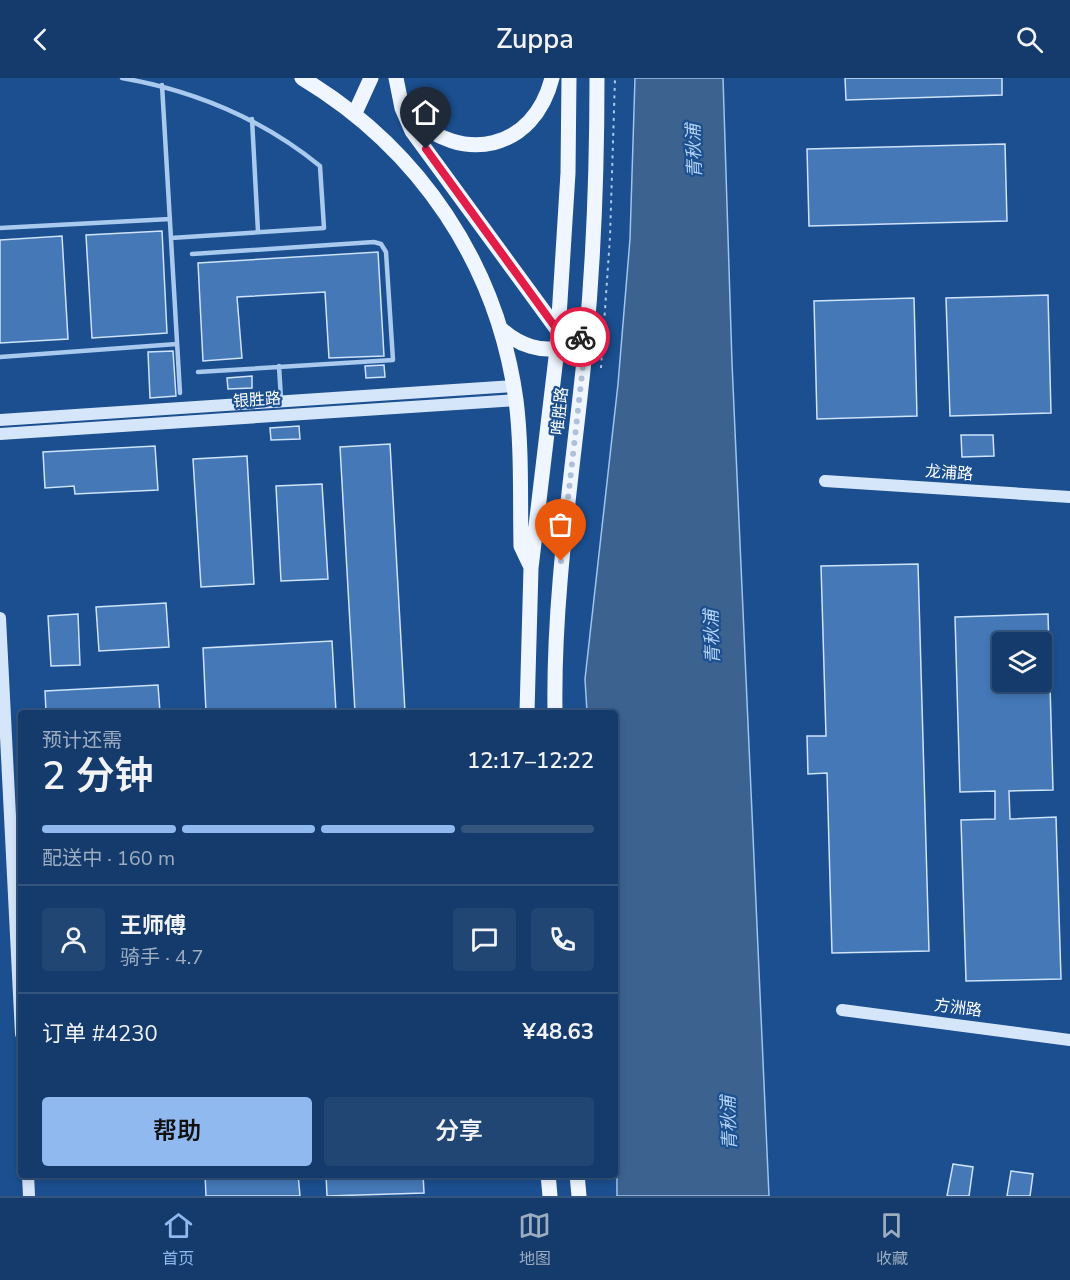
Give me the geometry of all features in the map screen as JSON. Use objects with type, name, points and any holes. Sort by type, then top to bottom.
[{"type":"main road","points":[[302,78],[355,113],[385,139],[418,173],[456,229],[480,274],[501,328],[515,393],[519,433],[521,546],[531,568]]},
{"type":"main road","points":[[355,113],[371,78]]},
{"type":"main road","points":[[402,108],[424,129],[441,138],[473,146],[489,144],[513,135],[537,114],[548,96],[552,78]]},
{"type":"main road","name":"唯胜路","points":[[527,710],[531,568],[557,349],[568,173],[569,78]]},
{"type":"main road","name":"唯胜路","points":[[555,710],[559,585],[586,339],[597,172],[597,78]]},
{"type":"main road","points":[[396,80],[402,108],[412,131],[558,331],[586,339]]},
{"type":"main road","points":[[501,328],[513,340],[530,347],[557,349],[586,339]]},
{"type":"main road","points":[[549,1178],[550,1196]]},
{"type":"main road","points":[[578,1178],[579,1196]]},
{"type":"street","name":"银胜路","points":[[0,420],[282,402],[515,393]]},
{"type":"street","name":"银胜路","points":[[0,434],[515,393]]},
{"type":"street","name":"龙浦路","points":[[825,481],[1070,497]]},
{"type":"street","points":[[0,618],[18,977]]},
{"type":"street","name":"方洲路","points":[[842,1010],[1070,1040]]},
{"type":"street","points":[[28,1178],[29,1196]]},
{"type":"lane","points":[[122,78],[162,85],[199,96],[252,119],[290,141],[320,166],[324,228],[171,238]]},
{"type":"lane","points":[[162,85],[180,393]]},
{"type":"lane","points":[[252,119],[258,232]]},
{"type":"lane","points":[[0,228],[170,219]]},
{"type":"lane","points":[[192,254],[374,242],[385,247],[393,360],[198,372]]},
{"type":"lane","points":[[0,357],[177,344]]},
{"type":"lane","points":[[279,366],[282,402]]},
{"type":"path","points":[[601,368],[610,237],[615,78]]},
{"type":"water","name":"青秋浦","points":[[635,78],[723,78],[732,363],[769,1196],[617,1196],[618,710],[587,710],[585,679],[618,384],[630,239]]},
{"type":"building","points":[[845,78],[1002,78],[1002,95],[846,100]]},
{"type":"building","points":[[1005,144],[1007,221],[809,226],[807,149]]},
{"type":"building","points":[[162,231],[167,333],[92,338],[86,235]]},
{"type":"building","points":[[62,236],[68,339],[0,343],[0,240]]},
{"type":"building","points":[[378,252],[384,356],[329,358],[325,292],[237,297],[242,358],[203,361],[198,263]]},
{"type":"building","points":[[1048,295],[1051,413],[950,416],[946,298]]},
{"type":"building","points":[[914,298],[917,416],[817,419],[814,301]]},
{"type":"building","points":[[173,351],[176,396],[150,398],[148,352]]},
{"type":"building","points":[[384,365],[385,377],[366,378],[365,366]]},
{"type":"building","points":[[252,376],[252,388],[228,389],[227,378]]},
{"type":"building","points":[[299,426],[300,439],[271,440],[270,428]]},
{"type":"building","points":[[961,435],[993,435],[994,456],[962,457]]},
{"type":"building","points":[[390,444],[405,710],[355,710],[340,447]]},
{"type":"building","points":[[155,446],[158,490],[75,494],[74,486],[45,488],[43,452]]},
{"type":"building","points":[[247,456],[254,584],[201,587],[193,459]]},
{"type":"building","points":[[322,484],[328,579],[281,581],[276,486]]},
{"type":"building","points":[[918,564],[929,951],[832,953],[827,773],[808,774],[807,736],[826,736],[821,566]]},
{"type":"building","points":[[166,603],[169,647],[99,651],[96,607]]},
{"type":"building","points":[[78,614],[80,665],[51,666],[48,616]]},
{"type":"building","points":[[1048,614],[1049,632],[992,632],[992,692],[1050,692],[1053,790],[1009,791],[1010,819],[1056,817],[1061,979],[966,981],[961,820],[995,819],[995,791],[960,792],[955,617]]},
{"type":"building","points":[[332,641],[336,710],[206,710],[203,648]]},
{"type":"building","points":[[158,685],[160,710],[46,710],[45,691]]},
{"type":"building","points":[[953,1164],[973,1167],[969,1196],[947,1196]]},
{"type":"building","points":[[1011,1171],[1033,1174],[1030,1196],[1007,1196]]},
{"type":"building","points":[[205,1178],[298,1178],[300,1196],[206,1196]]},
{"type":"building","points":[[326,1178],[423,1178],[424,1193],[327,1196]]},
{"type":"way so far","points":[[561,561],[586,339],[580,337]]},
{"type":"route","points":[[426,149],[558,331],[580,337]]}]
